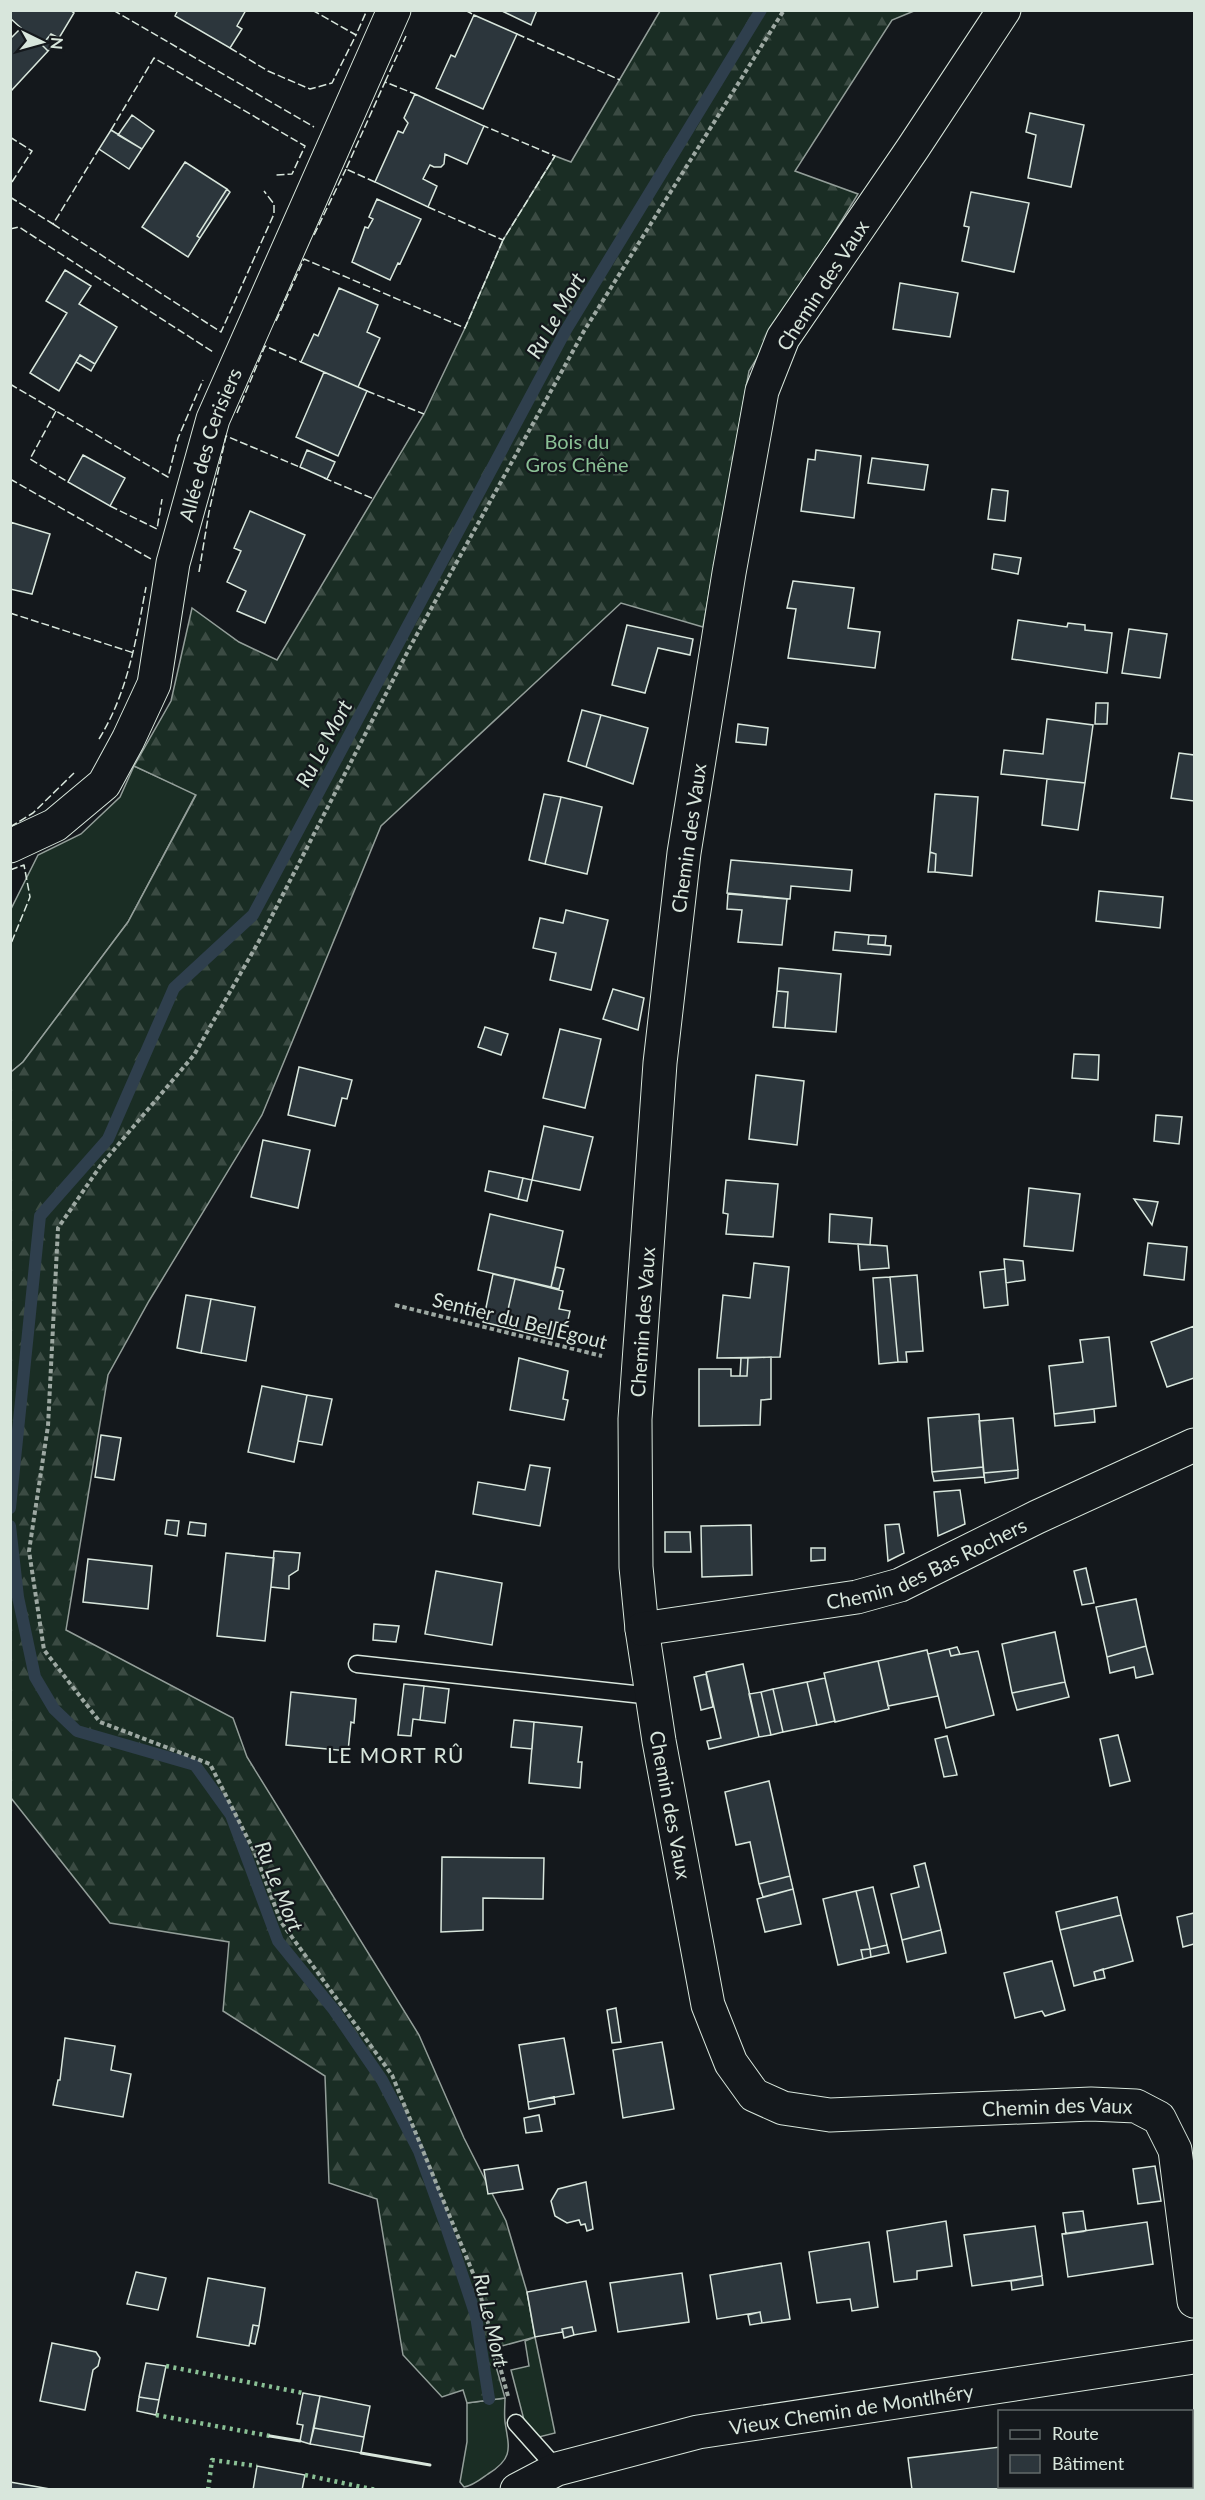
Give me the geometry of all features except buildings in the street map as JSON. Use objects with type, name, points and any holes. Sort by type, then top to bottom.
[{"type":"street","name":"Allée des Cerisiers","points":[[10,846],[55,825],[104,784],[154,684],[172,563],[213,419],[394,10]]},
{"type":"street","name":"Chemin des Vaux","points":[[1004,10],[783,338],[762,391],[729,573],[684,853],[660,1063],[639,1362],[634,1497],[636,1567],[652,1696],[708,2005],[730,2063],[754,2095],[783,2108],[830,2115],[1091,2104],[1136,2106],[1159,2118],[1175,2150],[1194,2301]]},
{"type":"street","name":"Chemin des Bas Rochers","points":[[642,1629],[857,1597],[900,1585],[1037,1517],[1194,1445]]},
{"type":"street","name":"Vieux Chemin de Montlhéry","points":[[517,2490],[557,2469],[698,2432],[1194,2357]]},
{"type":"lane","points":[[357,1664],[652,1696]]},
{"type":"lane","points":[[516,2423],[557,2469]]},
{"type":"path","points":[[516,2423],[477,2283],[392,2075],[281,1922],[255,1853],[210,1764],[100,1722],[44,1650],[29,1551],[48,1426],[58,1228],[101,1165],[194,1055],[259,940],[410,647],[584,332],[784,10]]},
{"type":"path","name":"Sentier du Bel Égout","points":[[395,1305],[615,1359],[639,1362]]},
{"type":"green space","name":"Bois du Gros Chêne","points":[[660,11],[914,11],[892,20],[795,171],[858,194],[749,371],[703,627],[621,603],[381,826],[262,1115],[149,1301],[108,1375],[66,1630],[233,1718],[247,1757],[419,2035],[464,2138],[506,2221],[527,2292],[535,2337],[491,2349],[505,2398],[467,2403],[463,2390],[442,2397],[403,2355],[377,2199],[329,2183],[325,2076],[223,2011],[229,1942],[110,1923],[11,1798],[11,1072],[23,1062],[128,922],[196,795],[134,766],[171,701],[192,608],[239,642],[277,660],[424,414],[503,240],[555,156],[571,162]]},
{"type":"green space","points":[[134,766],[196,794],[128,922],[23,1062],[11,1072],[10,911],[38,855],[81,834],[120,797]]},
{"type":"green space","points":[[535,2337],[555,2433],[539,2437],[524,2420],[511,2370],[529,2366],[525,2341]]},
{"type":"green space","points":[[505,2398],[508,2446],[506,2457],[502,2463],[480,2480],[464,2487],[460,2482],[467,2442],[467,2403]]},
{"type":"waterway","name":"Ru Le Mort","points":[[10,1508],[40,1216],[108,1139],[174,988],[253,915],[566,330],[761,10]]},
{"type":"waterway","name":"Ru Le Mort","points":[[10,1526],[18,1597],[35,1677],[54,1709],[77,1731],[195,1765],[231,1815],[278,1941],[334,2010],[382,2080],[419,2151],[445,2223],[476,2316],[489,2399]]},
{"type":"hedge","points":[[166,2366],[303,2393]]},
{"type":"hedge","points":[[156,2415],[270,2436]]},
{"type":"hedge","points":[[208,2490],[212,2460],[257,2466]]},
{"type":"hedge","points":[[305,2475],[376,2490]]},
{"type":"fence","points":[[113,10],[314,127]]},
{"type":"fence","points":[[312,10],[356,35],[367,10]]},
{"type":"fence","points":[[465,10],[474,15]]},
{"type":"fence","points":[[517,34],[620,80]]},
{"type":"fence","points":[[230,48],[268,71],[310,89],[332,83],[356,35]]},
{"type":"fence","points":[[385,82],[406,36]]},
{"type":"fence","points":[[111,130],[154,58],[305,146],[292,174],[275,175]]},
{"type":"fence","points":[[375,182],[346,169],[385,82],[415,94]]},
{"type":"fence","points":[[428,207],[503,240],[555,156],[484,126]]},
{"type":"fence","points":[[10,137],[32,151],[10,185]]},
{"type":"fence","points":[[10,197],[53,224],[99,149]]},
{"type":"fence","points":[[314,235],[346,169]]},
{"type":"fence","points":[[53,224],[221,332],[274,214],[274,204],[264,191]]},
{"type":"fence","points":[[10,229],[19,227],[213,352]]},
{"type":"fence","points":[[276,321],[304,259],[465,328],[503,240]]},
{"type":"fence","points":[[237,413],[265,346],[301,362]]},
{"type":"fence","points":[[10,384],[168,477],[178,438],[203,380]]},
{"type":"fence","points":[[367,391],[424,414]]},
{"type":"fence","points":[[56,411],[30,459],[68,482]]},
{"type":"fence","points":[[199,572],[209,512],[226,436],[302,468]]},
{"type":"fence","points":[[324,478],[374,499]]},
{"type":"fence","points":[[10,479],[151,559]]},
{"type":"fence","points":[[110,506],[157,529],[162,499]]},
{"type":"fence","points":[[99,739],[117,703],[130,665],[146,587]]},
{"type":"fence","points":[[10,613],[134,653]]},
{"type":"fence","points":[[10,827],[33,813],[74,773]]},
{"type":"fence","points":[[10,870],[24,865],[30,897],[10,946]]},
{"type":"wall","points":[[270,2436],[300,2441]]},
{"type":"wall","points":[[361,2453],[430,2465]]},
{"type":"district","name":"LE MORT RÛ","points":[[396,1754]]}]
